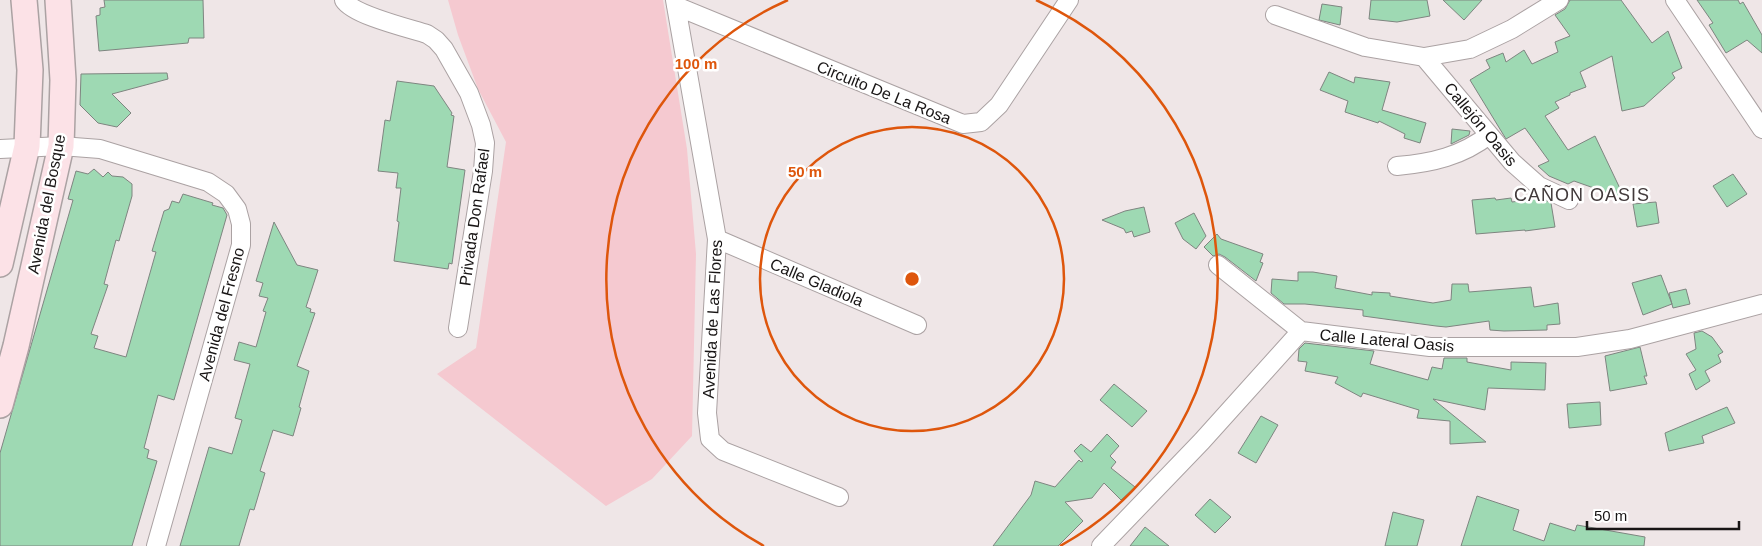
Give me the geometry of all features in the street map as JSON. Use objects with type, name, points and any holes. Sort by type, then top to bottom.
[{"type":"street","name":"Avenida del Bosque","points":[[0,264],[27,146],[30,70],[24,0]]},
{"type":"street","name":"Avenida del Bosque","points":[[0,405],[16,346],[61,146],[63,80],[58,0]]},
{"type":"street","name":"Privada Don Rafael","points":[[344,0],[359,12],[427,34],[436,40],[444,49],[469,93],[481,125],[485,143],[483,171],[458,328]]},
{"type":"street","name":"Circuito De La Rosa","points":[[675,3],[963,124],[981,122],[999,105],[1069,0]]},
{"type":"street","points":[[1275,15],[1365,47],[1424,57],[1470,49],[1512,29],[1559,0]]},
{"type":"street","points":[[1675,0],[1762,130]]},
{"type":"street","name":"Avenida de Las Flores","points":[[675,3],[717,239],[707,413],[710,440],[723,451],[840,497]]},
{"type":"street","name":"Callejón Oasis","points":[[1424,57],[1512,162],[1539,186],[1569,200]]},
{"type":"street","points":[[1397,166],[1423,164],[1453,156],[1475,146],[1489,135]]},
{"type":"street","name":"Avenida del Fresno","points":[[0,149],[27,146],[100,149],[208,182],[226,194],[237,209],[241,224],[241,245],[156,546]]},
{"type":"street","name":"Calle Gladiola","points":[[717,239],[917,325]]},
{"type":"street","points":[[1218,265],[1301,331]]},
{"type":"street","name":"Calle Lateral Oasis","points":[[1101,546],[1202,441],[1301,331],[1430,347],[1578,347],[1630,339],[1762,304]]},
{"type":"shaded area","points":[[448,0],[663,0],[687,149],[696,254],[692,436],[652,479],[606,506],[437,374],[476,348],[506,142],[478,89],[458,35]]},
{"type":"building","points":[[104,0],[203,0],[204,38],[189,38],[188,43],[99,51],[96,16],[100,15],[100,8],[105,7]]},
{"type":"building","points":[[1371,0],[1427,0],[1430,16],[1397,22],[1369,19]]},
{"type":"building","points":[[1443,0],[1482,0],[1464,20]]},
{"type":"building","points":[[1570,0],[1621,0],[1652,43],[1668,31],[1682,68],[1672,73],[1675,78],[1644,106],[1622,111],[1612,56],[1580,72],[1586,87],[1570,93],[1570,95],[1555,102],[1559,108],[1545,116],[1568,150],[1595,136],[1625,199],[1574,181],[1568,184],[1549,176],[1538,166],[1549,161],[1525,128],[1506,139],[1470,80],[1490,68],[1486,60],[1503,53],[1506,62],[1524,50],[1532,64],[1558,52],[1555,42],[1570,36],[1555,15],[1565,9]]},
{"type":"building","points":[[1697,0],[1738,0],[1740,4],[1743,2],[1762,35],[1762,53],[1747,40],[1726,53],[1709,25],[1713,23]]},
{"type":"building","points":[[1322,4],[1342,7],[1340,25],[1319,20]]},
{"type":"building","points":[[1329,72],[1354,83],[1355,77],[1390,82],[1382,110],[1426,123],[1420,143],[1404,138],[1405,134],[1379,121],[1378,123],[1345,112],[1348,101],[1320,90]]},
{"type":"building","points":[[167,73],[168,79],[112,94],[131,113],[117,127],[98,123],[80,105],[81,74]]},
{"type":"building","points":[[397,81],[434,86],[452,113],[451,115],[454,116],[447,167],[465,170],[452,264],[449,263],[448,269],[394,261],[401,188],[396,188],[398,173],[378,171],[385,120],[390,121]]},
{"type":"building","points":[[1452,129],[1470,131],[1469,135],[1451,144]]},
{"type":"building","points":[[94,169],[103,177],[108,172],[112,176],[123,177],[132,184],[132,196],[119,241],[116,240],[104,284],[108,285],[91,334],[98,336],[94,348],[126,357],[156,252],[152,251],[164,211],[169,209],[172,201],[179,203],[183,194],[213,203],[212,205],[223,208],[227,215],[174,400],[158,395],[144,448],[149,450],[147,458],[157,461],[132,546],[0,546],[0,453],[73,200],[68,199],[76,171],[88,174]]},
{"type":"building","points":[[1733,174],[1747,194],[1727,207],[1713,186]]},
{"type":"building","points":[[1495,198],[1496,200],[1511,198],[1512,202],[1541,198],[1551,203],[1555,227],[1476,234],[1472,200]]},
{"type":"building","points":[[1656,202],[1659,223],[1637,227],[1633,204]]},
{"type":"building","points":[[1144,207],[1150,232],[1134,237],[1132,231],[1126,233],[1124,229],[1102,220],[1125,211]]},
{"type":"building","points":[[1194,213],[1206,236],[1196,249],[1183,239],[1175,223]]},
{"type":"building","points":[[274,222],[297,265],[318,270],[306,307],[311,309],[310,312],[315,313],[297,366],[309,371],[293,436],[273,430],[260,471],[265,473],[254,510],[250,509],[239,546],[180,546],[209,447],[232,454],[242,420],[235,418],[250,364],[234,360],[239,342],[256,347],[266,312],[263,311],[268,298],[259,296],[263,283],[256,281]]},
{"type":"building","points":[[1217,234],[1221,239],[1263,254],[1260,262],[1263,263],[1256,281],[1225,257],[1219,254],[1213,256],[1204,247]]},
{"type":"building","points":[[1298,272],[1313,272],[1337,276],[1335,288],[1372,295],[1372,292],[1390,293],[1390,296],[1433,303],[1451,300],[1452,284],[1468,284],[1469,292],[1531,287],[1534,307],[1558,303],[1560,324],[1547,325],[1547,330],[1490,330],[1489,321],[1446,327],[1363,316],[1363,310],[1305,304],[1284,304],[1271,293],[1272,279],[1298,281]]},
{"type":"building","points":[[1661,275],[1672,304],[1643,315],[1632,283]]},
{"type":"building","points":[[1686,289],[1690,304],[1673,308],[1669,293]]},
{"type":"building","points":[[1702,331],[1712,337],[1723,352],[1718,355],[1721,362],[1705,371],[1710,381],[1696,390],[1689,374],[1696,370],[1686,354],[1696,349],[1694,333]]},
{"type":"building","points":[[1305,343],[1374,351],[1370,364],[1428,380],[1432,367],[1442,369],[1444,358],[1467,358],[1467,362],[1511,370],[1511,362],[1546,363],[1545,390],[1488,388],[1485,410],[1433,399],[1486,442],[1450,444],[1450,421],[1417,418],[1419,410],[1363,393],[1361,397],[1335,383],[1338,377],[1305,371],[1307,362],[1298,361],[1299,349]]},
{"type":"building","points":[[1640,347],[1647,384],[1610,391],[1605,356]]},
{"type":"building","points":[[1114,384],[1147,411],[1132,427],[1100,400]]},
{"type":"building","points":[[1600,402],[1601,425],[1569,428],[1567,404]]},
{"type":"building","points":[[1727,407],[1735,423],[1702,436],[1704,443],[1669,451],[1665,433]]},
{"type":"building","points":[[1261,416],[1278,425],[1256,463],[1238,453]]},
{"type":"building","points":[[1107,434],[1119,446],[1110,456],[1116,462],[1111,468],[1135,487],[1121,500],[1104,483],[1092,498],[1065,502],[1083,521],[1058,546],[993,546],[1031,495],[1035,481],[1055,487],[1079,460],[1083,461],[1074,451],[1081,444],[1091,452]]},
{"type":"building","points":[[1477,496],[1519,510],[1513,530],[1544,541],[1550,523],[1575,531],[1577,525],[1645,537],[1644,546],[1461,546]]},
{"type":"building","points":[[1210,499],[1231,517],[1215,533],[1195,515]]},
{"type":"building","points":[[1393,512],[1424,520],[1417,546],[1385,546]]},
{"type":"building","points":[[1145,527],[1169,546],[1130,546]]},
{"type":"district","name":"CAÑON OASIS","points":[[1582,195]]}]
